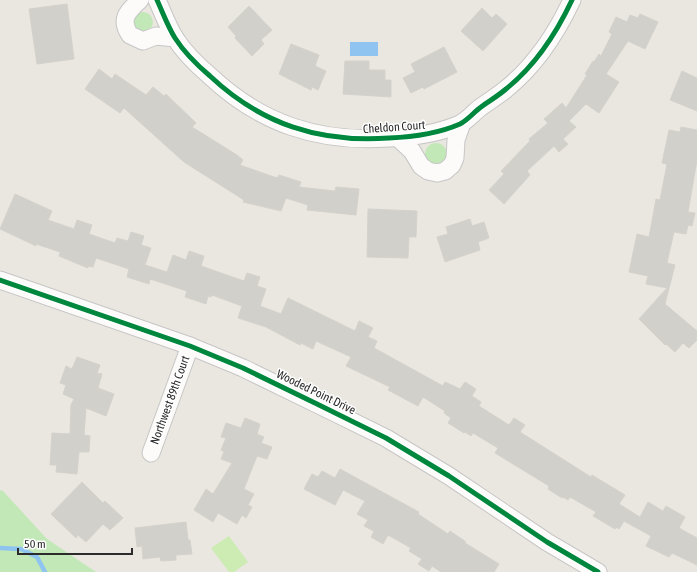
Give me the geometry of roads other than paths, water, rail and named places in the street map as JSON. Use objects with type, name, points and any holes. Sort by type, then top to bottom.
[{"type":"street","points":[[140,0],[128,10],[125,16],[124,23],[130,35],[143,41],[156,36],[175,38]]},
{"type":"street","name":"Cheldon Court","points":[[157,0],[175,38],[202,70],[223,89],[257,113],[277,122],[312,134],[368,140],[430,134],[462,123],[506,89],[529,67],[548,43],[572,0]]},
{"type":"street","name":"Cheldon Court","points":[[398,138],[412,151],[421,166],[428,171],[437,173],[445,171],[452,166],[455,158],[458,131],[462,123]]},
{"type":"street","name":"Wooded Point Drive","points":[[0,280],[190,346],[249,371],[386,438],[449,476],[547,542],[598,572]]},
{"type":"street","name":"Northwest 89th Court","points":[[151,453],[190,346]]},
{"type":"water","points":[[350,42],[378,42],[378,56],[350,56]]},
{"type":"waterway","points":[[0,548],[21,549],[37,557],[45,572]]}]
